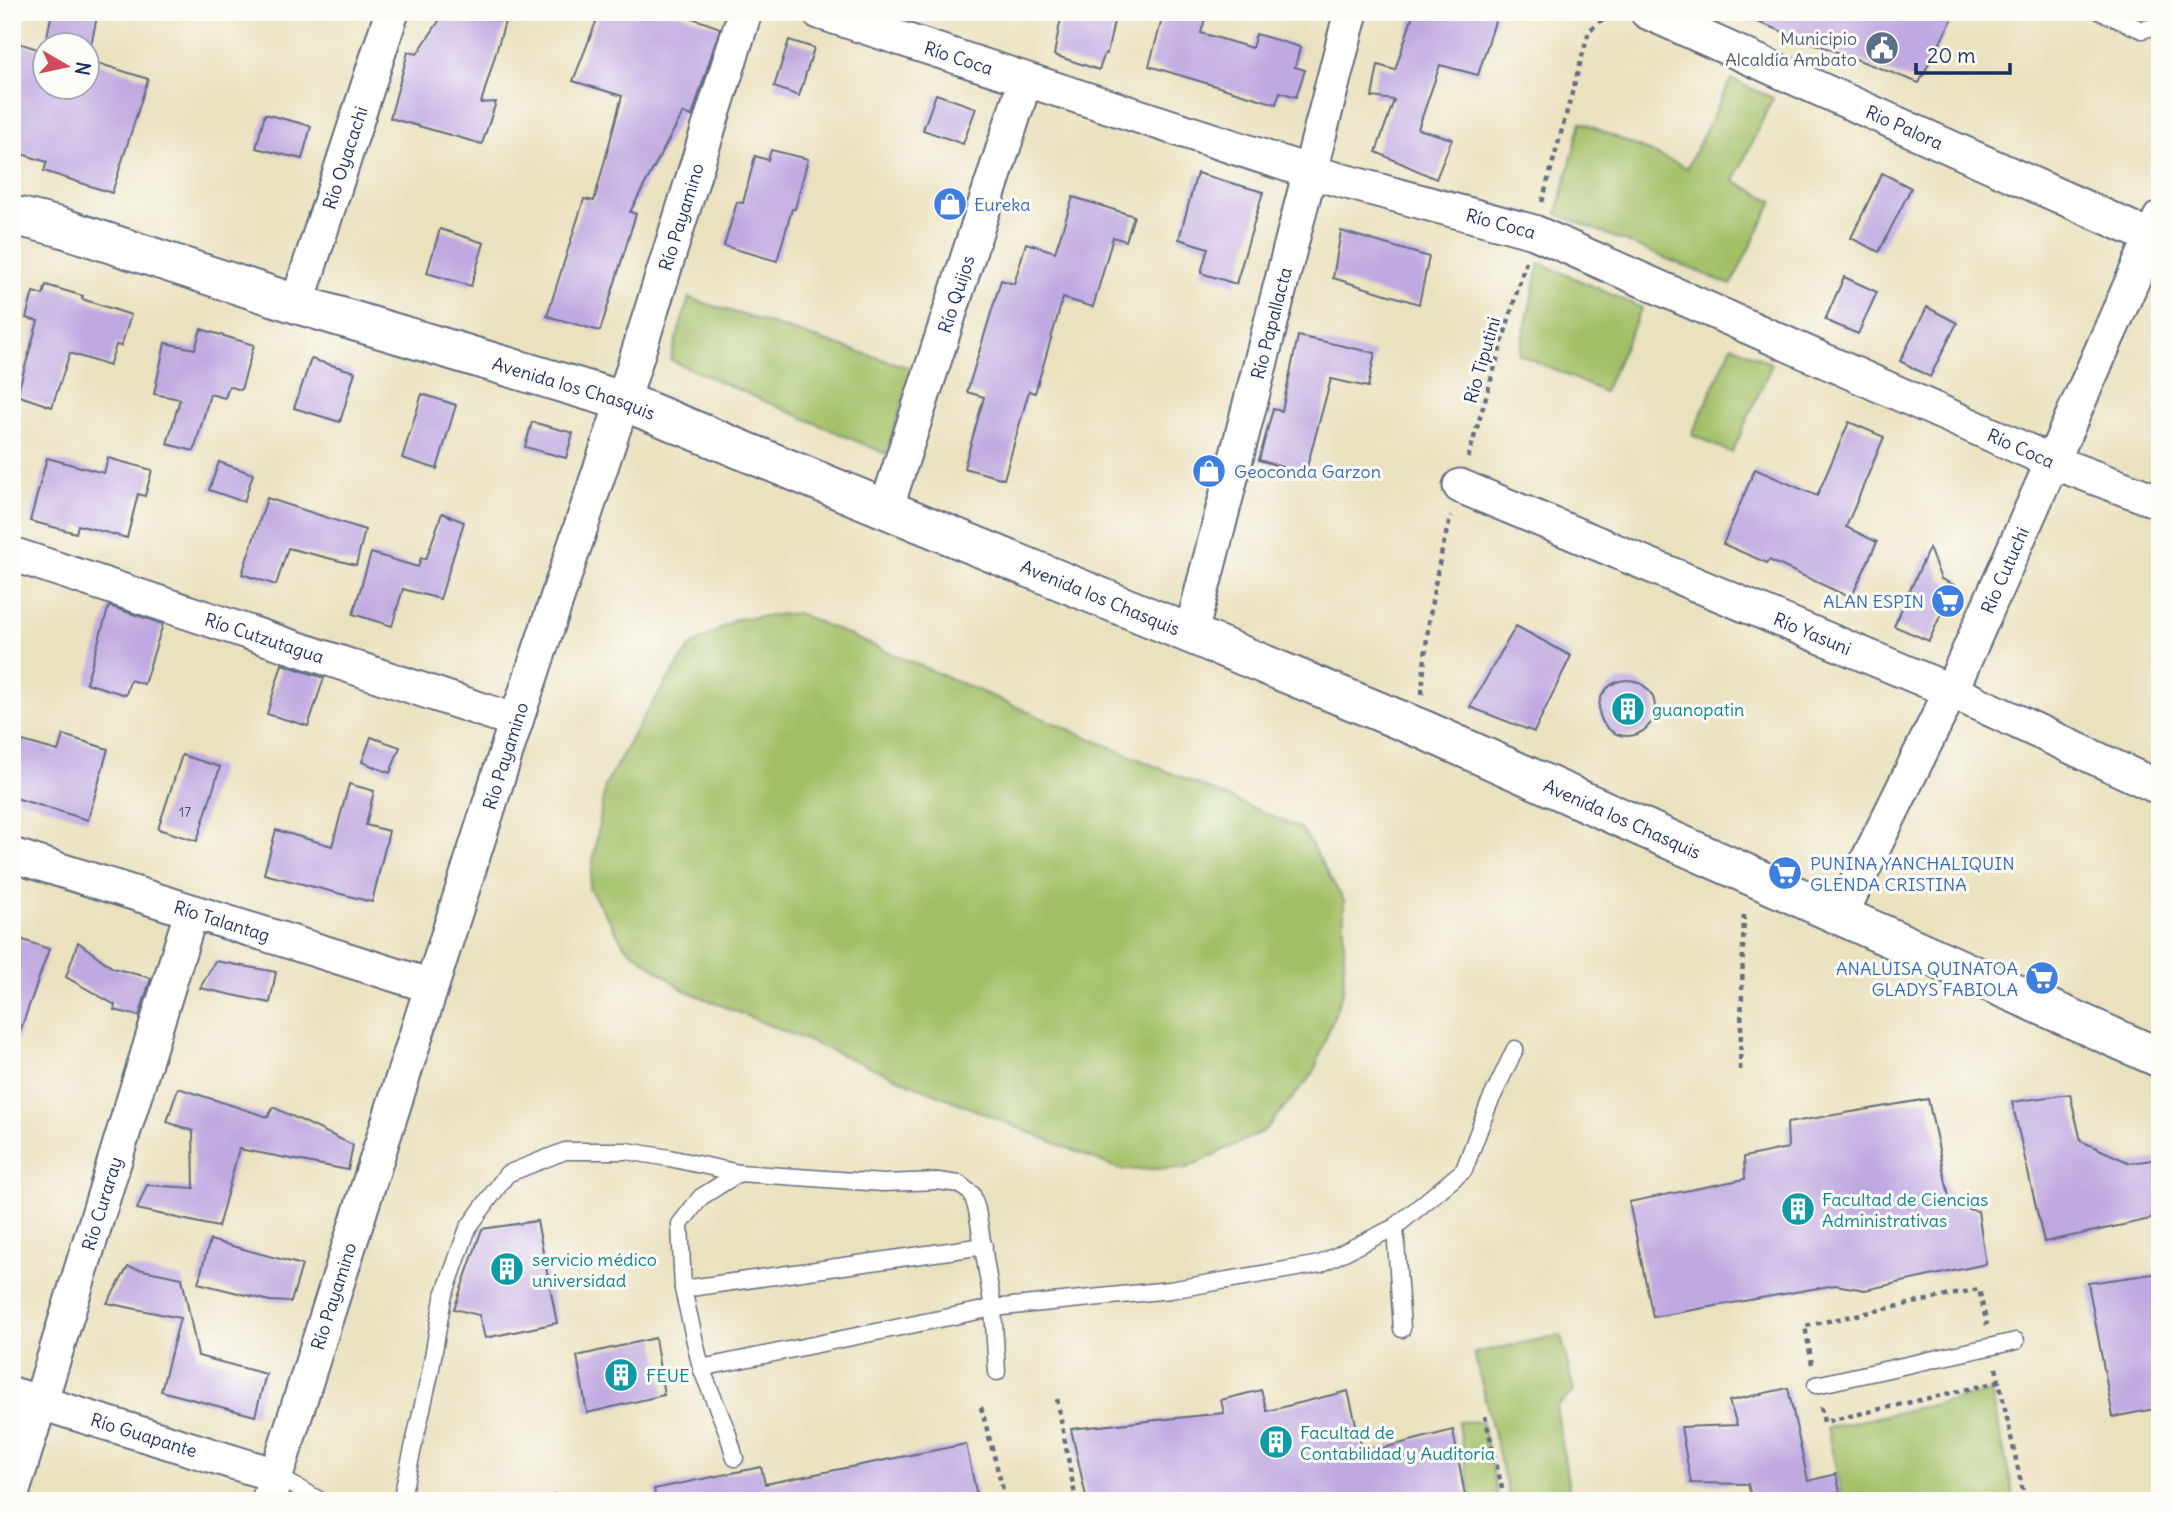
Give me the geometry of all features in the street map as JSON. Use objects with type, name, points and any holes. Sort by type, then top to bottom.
[{"type":"street","name":"Río Oyacachi","points":[[297,304],[392,12]]},
{"type":"street","name":"Río Payamino","points":[[272,1488],[516,721],[623,401],[745,12]]},
{"type":"street","name":"Río Coca","points":[[819,12],[1310,172],[1534,232],[2053,462],[2160,502]]},
{"type":"street","name":"Río Papallacta","points":[[1191,633],[1351,12]]},
{"type":"street","name":"Rio Palora","points":[[1647,12],[2157,232]]},
{"type":"street","name":"Río Quijos","points":[[886,509],[1026,81]]},
{"type":"street","name":"Avenida los Chasquis","points":[[12,215],[60,227],[297,304],[623,401],[1424,730],[2160,1058]]},
{"type":"street","name":"Río Cutuchi","points":[[1840,916],[1951,691],[2157,232]]},
{"type":"street","name":"Río Yasuni","points":[[1460,486],[1951,691],[2160,788]]},
{"type":"street","name":"Río Cutzutagua","points":[[12,554],[516,721]]},
{"type":"street","name":"Río Talantag","points":[[12,855],[431,986]]},
{"type":"street","name":"Río Curaray","points":[[12,1494],[27,1398],[191,913]]},
{"type":"street","name":"Río Guapante","points":[[27,1398],[272,1488]]},
{"type":"lane","points":[[2101,12],[2142,30],[2160,25]]},
{"type":"lane","points":[[701,1368],[993,1308],[1170,1290],[1320,1264],[1395,1227],[1464,1170],[1488,1106],[1515,1049]]},
{"type":"lane","points":[[403,1493],[430,1374],[443,1298],[468,1228],[507,1174],[565,1151],[627,1151],[739,1173],[883,1183],[938,1181],[959,1184],[972,1194],[977,1210],[993,1308],[998,1371]]},
{"type":"lane","points":[[735,1458],[701,1368],[683,1289],[680,1224],[701,1197],[739,1173]]},
{"type":"lane","points":[[1395,1227],[1402,1329]]},
{"type":"lane","points":[[683,1289],[984,1246]]},
{"type":"lane","points":[[1816,1385],[2016,1341]]},
{"type":"lane","points":[[272,1488],[321,1501]]},
{"type":"path","name":"Río Tiputini","points":[[1424,730],[1421,697],[1426,633],[1436,575],[1589,31],[1611,12]]},
{"type":"path","points":[[1740,1070],[1745,873]]},
{"type":"path","points":[[1992,1347],[2025,1501]]},
{"type":"path","points":[[1057,1399],[1076,1501]]},
{"type":"path","points":[[981,1407],[1006,1501]]},
{"type":"path","points":[[1485,1416],[1505,1501]]},
{"type":"path","points":[[554,1493],[555,1501]]},
{"type":"green space","points":[[1731,79],[1773,98],[1734,181],[1773,201],[1731,285],[1557,214],[1581,122],[1687,168]]},
{"type":"green space","points":[[1540,263],[1642,308],[1604,392],[1519,354]]},
{"type":"green space","points":[[689,298],[913,369],[886,454],[670,360]]},
{"type":"green space","points":[[1732,345],[1772,364],[1732,453],[1692,435]]},
{"type":"green space","points":[[797,613],[1302,829],[1344,901],[1344,988],[1313,1074],[1265,1130],[1187,1168],[1121,1170],[684,990],[625,946],[589,888],[605,786],[644,716],[690,647],[736,619]]},
{"type":"green space","points":[[1561,1335],[1574,1391],[1556,1407],[1571,1501],[1510,1501],[1474,1353]]},
{"type":"green space","points":[[1991,1392],[2015,1501],[1843,1501],[1827,1428]]},
{"type":"green space","points":[[1481,1421],[1499,1501],[1472,1501],[1458,1422]]},
{"type":"building","points":[[52,12],[98,12],[94,32],[48,32]]},
{"type":"building","points":[[445,12],[470,12],[505,22],[481,103],[496,102],[482,144],[390,118],[408,52],[417,54]]},
{"type":"building","points":[[600,12],[676,12],[720,28],[692,116],[683,113],[630,212],[636,214],[600,331],[547,316],[584,199],[594,201],[622,96],[573,81]]},
{"type":"building","points":[[1062,12],[1116,12],[1107,54],[1105,53],[1099,70],[1054,55]]},
{"type":"building","points":[[1164,12],[1207,12],[1201,33],[1252,48],[1256,34],[1300,47],[1295,67],[1305,70],[1296,97],[1280,92],[1276,104],[1149,66]]},
{"type":"building","points":[[1414,12],[1498,12],[1478,75],[1440,65],[1418,129],[1452,139],[1436,179],[1376,152],[1394,100],[1372,97],[1378,65],[1395,70]]},
{"type":"building","name":"Municipio Alcaldía Ambato","points":[[1739,12],[1956,12],[1919,83],[1739,15]]},
{"type":"building","points":[[789,40],[814,48],[799,96],[774,87]]},
{"type":"building","points":[[12,41],[32,47],[32,102],[102,102],[102,64],[148,79],[112,193],[44,171],[47,162],[12,151]]},
{"type":"building","points":[[936,94],[976,108],[963,144],[923,130]]},
{"type":"building","points":[[265,114],[311,126],[302,159],[256,148]]},
{"type":"building","points":[[771,150],[808,159],[795,209],[792,209],[777,261],[724,246],[737,202],[743,203],[755,156],[768,160]]},
{"type":"building","points":[[1197,173],[1263,192],[1236,284],[1201,273],[1208,248],[1179,239]]},
{"type":"building","points":[[1882,173],[1911,188],[1879,252],[1851,238]]},
{"type":"building","points":[[1073,197],[1134,216],[1126,241],[1113,237],[1093,307],[1063,298],[1035,393],[1029,391],[1004,479],[964,468],[984,397],[967,392],[1001,280],[1014,284],[1026,243],[1055,252]]},
{"type":"building","points":[[440,229],[484,243],[471,286],[427,273]]},
{"type":"building","points":[[1341,231],[1429,257],[1419,304],[1333,278]]},
{"type":"building","points":[[1844,277],[1877,292],[1858,334],[1825,320]]},
{"type":"building","points":[[46,285],[131,315],[121,346],[116,345],[109,366],[70,353],[52,407],[17,395],[38,321],[26,318],[33,292],[43,295]]},
{"type":"building","points":[[1927,307],[1957,323],[1930,377],[1900,361]]},
{"type":"building","points":[[201,329],[254,345],[241,390],[229,386],[225,398],[210,394],[194,451],[167,444],[180,399],[154,394],[165,343],[195,349]]},
{"type":"building","points":[[1298,336],[1375,353],[1368,387],[1331,379],[1305,474],[1259,460],[1273,409],[1282,411]]},
{"type":"building","points":[[311,359],[355,372],[340,422],[294,408]]},
{"type":"building","points":[[422,394],[456,405],[437,469],[402,458]]},
{"type":"building","points":[[532,422],[573,433],[566,458],[525,447]]},
{"type":"building","points":[[1849,422],[1884,437],[1846,527],[1877,542],[1851,598],[1769,560],[1767,563],[1723,544],[1755,469],[1817,496]]},
{"type":"building","points":[[47,458],[104,473],[108,458],[152,470],[145,496],[138,494],[127,538],[78,525],[76,533],[30,521]]},
{"type":"building","points":[[219,462],[253,474],[244,502],[209,490]]},
{"type":"building","points":[[267,498],[365,530],[356,565],[288,548],[276,585],[242,574]]},
{"type":"building","points":[[442,513],[464,522],[440,599],[403,589],[392,626],[353,614],[371,553],[418,567],[421,558],[426,559]]},
{"type":"building","points":[[1929,548],[1941,579],[1954,585],[1929,641],[1894,626]]},
{"type":"building","points":[[109,606],[163,624],[144,684],[130,680],[126,695],[86,683]]},
{"type":"building","points":[[1516,626],[1571,656],[1534,732],[1470,707]]},
{"type":"building","points":[[282,664],[324,678],[308,726],[267,714]]},
{"type":"building","name":"guanopatin","points":[[1622,680],[1632,680],[1647,688],[1653,697],[1653,719],[1647,728],[1632,736],[1622,736],[1604,724],[1599,713],[1599,703],[1611,685]]},
{"type":"building","points":[[63,735],[108,749],[88,820],[12,797],[12,738],[58,751]]},
{"type":"building","points":[[371,737],[400,747],[390,773],[362,762]]},
{"type":"building","points":[[182,755],[220,767],[197,841],[158,829]]},
{"type":"building","points":[[349,784],[374,791],[366,825],[389,831],[372,902],[264,874],[276,830],[332,846]]},
{"type":"building","points":[[12,936],[49,949],[16,1043],[12,1042]]},
{"type":"building","points":[[78,942],[113,968],[151,978],[139,1016],[114,1010],[115,1005],[66,977]]},
{"type":"building","points":[[215,961],[276,972],[270,1003],[200,988]]},
{"type":"building","points":[[178,1088],[268,1117],[273,1107],[353,1145],[348,1170],[239,1149],[218,1227],[137,1209],[147,1185],[194,1188],[193,1131],[167,1122]]},
{"type":"building","points":[[2070,1094],[2081,1141],[2130,1163],[2160,1159],[2160,1217],[2044,1242],[2012,1102]]},
{"type":"building","name":"Facultad de Ciencias Administrativas","points":[[1928,1099],[1951,1206],[1978,1211],[1986,1264],[1865,1290],[1835,1285],[1653,1317],[1629,1202],[1745,1179],[1744,1157],[1788,1148],[1787,1123]]},
{"type":"building","name":"servicio médico universidad","points":[[537,1221],[557,1323],[485,1338],[479,1315],[454,1309],[482,1229]]},
{"type":"building","points":[[210,1240],[302,1265],[291,1302],[270,1301],[198,1283]]},
{"type":"building","points":[[128,1267],[182,1278],[198,1356],[266,1374],[255,1416],[161,1391],[180,1318],[107,1303]]},
{"type":"building","points":[[2160,1273],[2160,1408],[2113,1417],[2088,1283]]},
{"type":"building","name":"FEUE","points":[[655,1338],[664,1395],[587,1413],[577,1356]]},
{"type":"building","points":[[1788,1388],[1808,1481],[1836,1474],[1842,1501],[1752,1501],[1748,1484],[1691,1483],[1681,1427],[1737,1425],[1729,1401]]},
{"type":"building","name":"Facultad de Contabilidad y Auditoría","points":[[1261,1390],[1267,1411],[1348,1391],[1363,1453],[1453,1430],[1466,1501],[1087,1501],[1071,1429],[1224,1413],[1221,1400]]},
{"type":"building","points":[[966,1444],[978,1501],[656,1501],[654,1489],[761,1467],[765,1484]]},
{"type":"place","name":"Municipio Alcaldía Ambato","points":[[1882,48]]},
{"type":"place","name":"Eureka","points":[[950,204]]},
{"type":"place","name":"Geoconda Garzon","points":[[1209,471]]},
{"type":"place","name":"ALAN ESPIN","points":[[1948,601]]},
{"type":"place","name":"guanopatin","points":[[1628,709]]},
{"type":"place","name":"PUNINA YANCHALIQUIN GLENDA CRISTINA","points":[[1785,873]]},
{"type":"place","name":"ANALUISA QUINATOA GLADYS FABIOLA","points":[[2042,978]]},
{"type":"place","name":"Facultad de Ciencias Administrativas","points":[[1798,1209]]},
{"type":"place","name":"servicio médico universidad","points":[[507,1269]]},
{"type":"place","name":"FEUE","points":[[621,1375]]},
{"type":"place","name":"Facultad de Contabilidad y Auditoría","points":[[1276,1442]]}]
